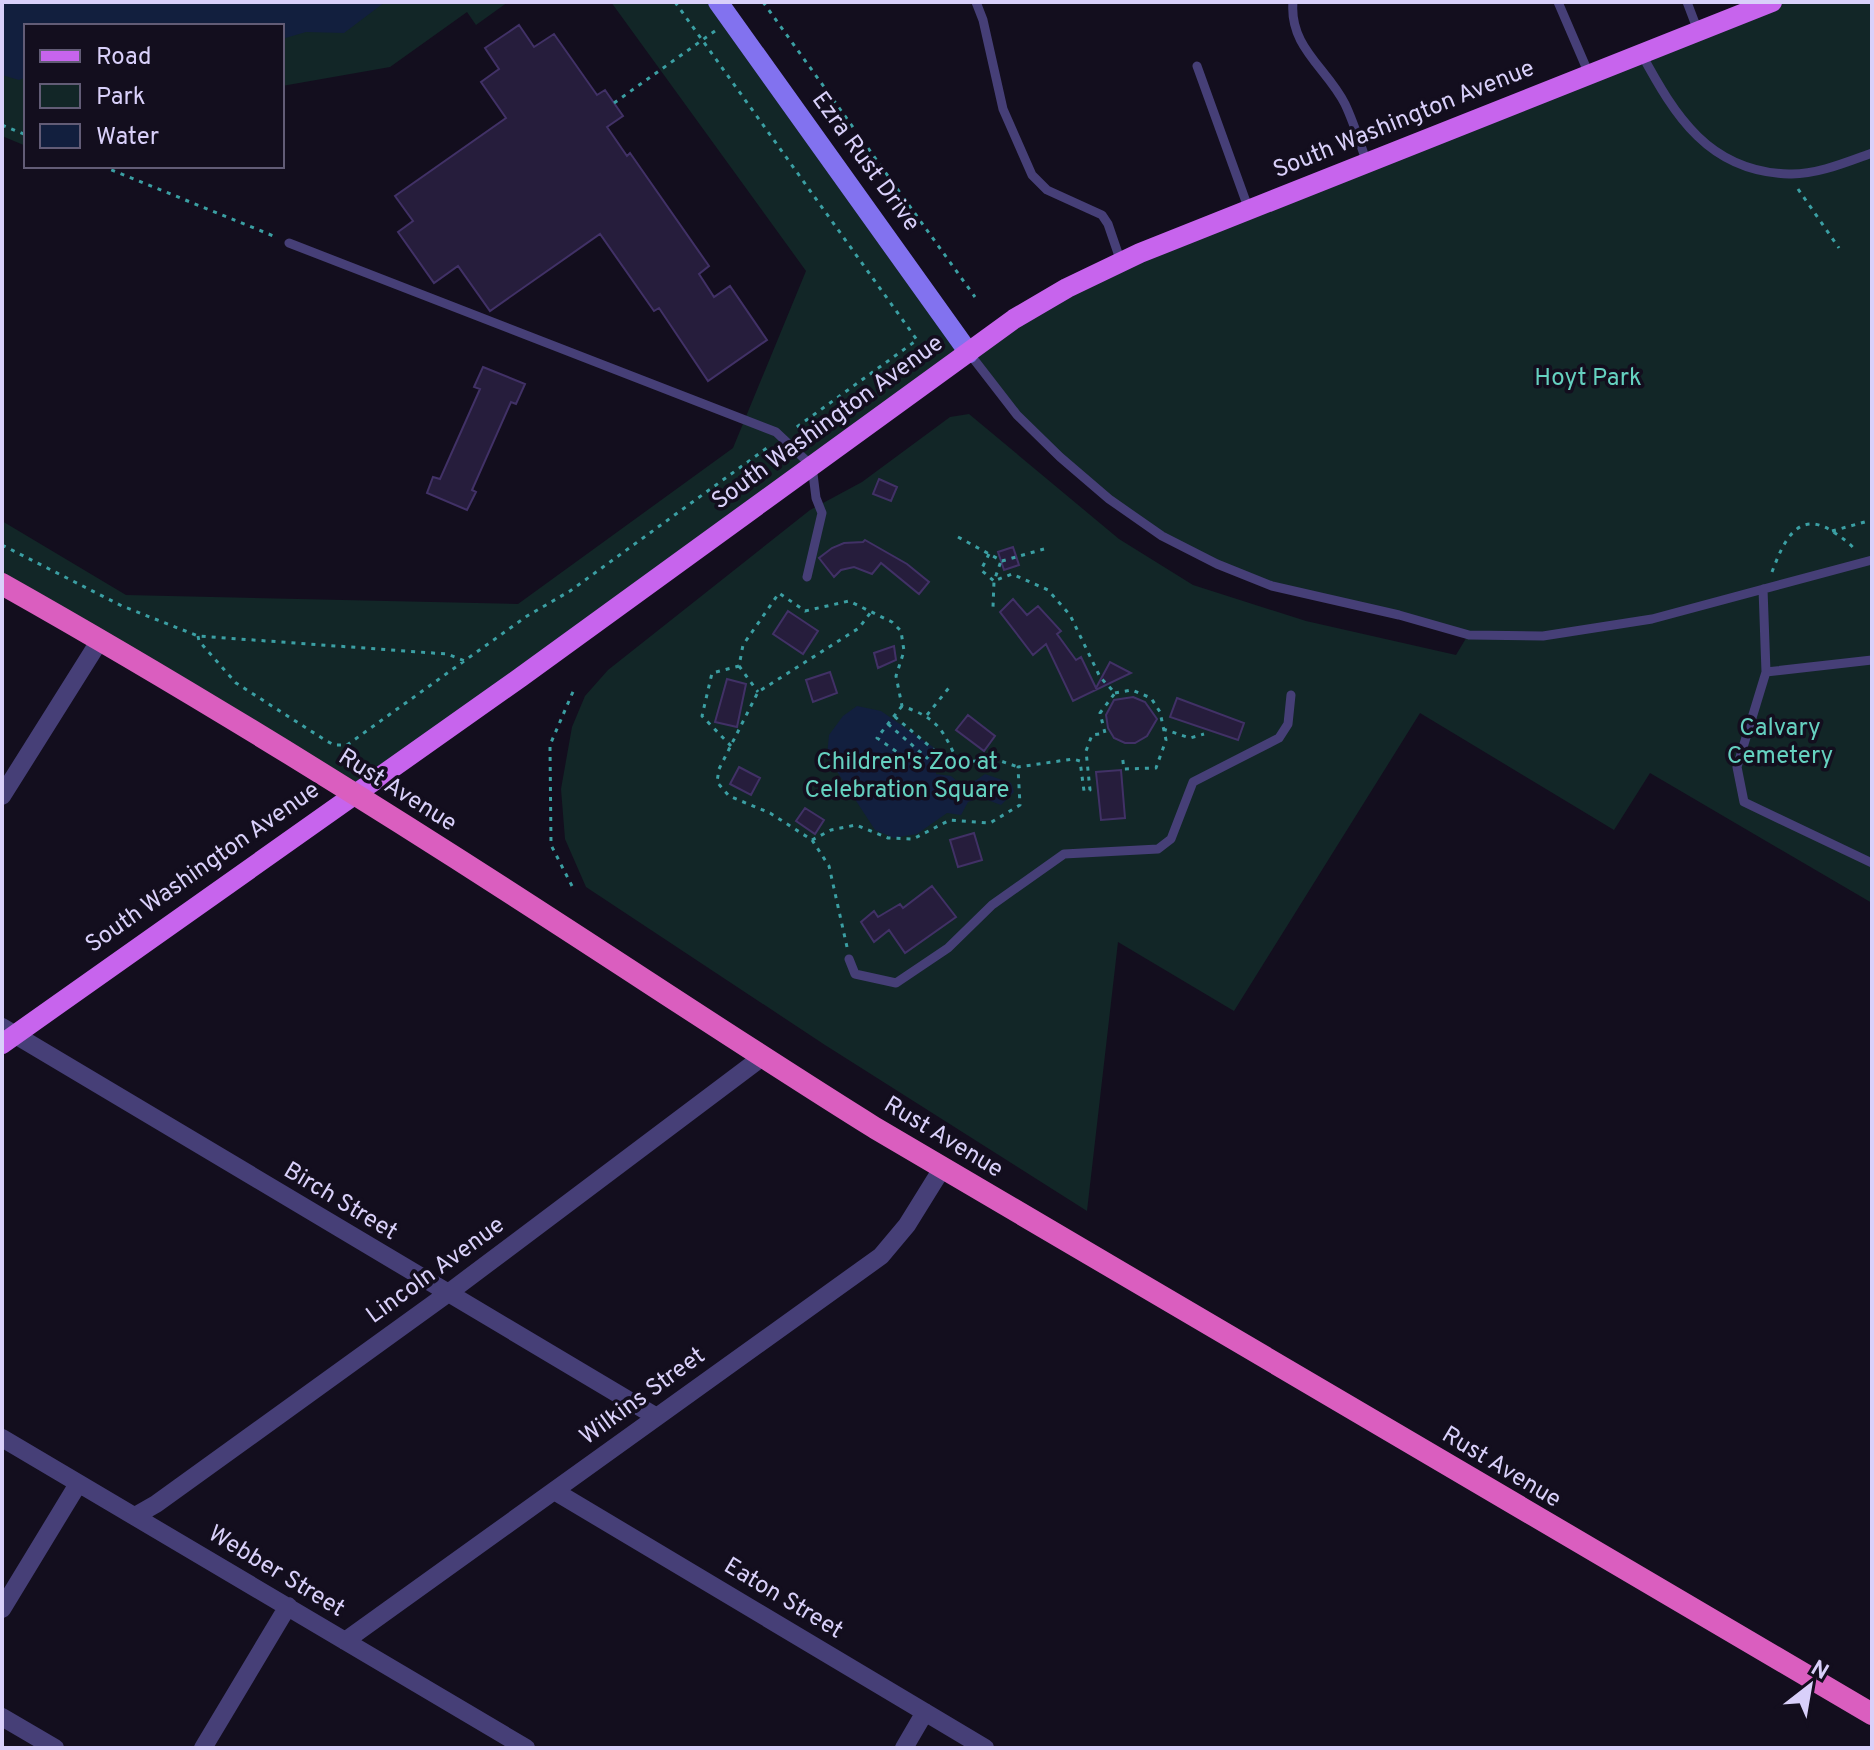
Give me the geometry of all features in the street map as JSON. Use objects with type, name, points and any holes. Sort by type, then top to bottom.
[{"type":"highway","name":"Rust Avenue","points":[[2,584],[100,640],[352,794],[548,917],[761,1058],[1872,1714]]},
{"type":"main road","name":"Ezra Rust Drive","points":[[718,2],[969,353]]},
{"type":"main road","name":"South Washington Avenue","points":[[6,1035],[521,677],[1014,319],[1067,288],[1121,262],[1772,2]]},
{"type":"street","points":[[2,796],[100,640]]},
{"type":"street","name":"Birch Street","points":[[6,1035],[655,1416]]},
{"type":"street","name":"Lincoln Avenue","points":[[135,1516],[447,1294],[761,1058]]},
{"type":"street","name":"Wilkins Street","points":[[345,1641],[881,1256],[907,1225],[943,1167]]},
{"type":"street","name":"Webber Street","points":[[2,1438],[526,1748]]},
{"type":"street","points":[[2,1609],[78,1484]]},
{"type":"street","name":"Eaton Street","points":[[556,1492],[985,1748]]},
{"type":"street","points":[[203,1748],[288,1606]]},
{"type":"street","points":[[904,1748],[925,1712]]},
{"type":"street","points":[[2,1717],[55,1748]]},
{"type":"street","points":[[488,1748],[498,1731]]},
{"type":"lane","points":[[976,2],[1003,109],[1032,175],[1047,190],[1102,215],[1121,262]]},
{"type":"lane","points":[[1293,2],[1293,23],[1298,38],[1345,105],[1367,163]]},
{"type":"lane","points":[[1558,2],[1589,74]]},
{"type":"lane","points":[[1687,2],[1698,31]]},
{"type":"lane","points":[[1641,53],[1688,130],[1711,149],[1744,167],[1790,175],[1840,165],[1872,153]]},
{"type":"lane","points":[[1197,66],[1249,210]]},
{"type":"lane","points":[[289,243],[776,432],[812,466],[816,498],[822,513],[807,577]]},
{"type":"lane","points":[[969,353],[1017,415],[1060,457],[1109,499],[1162,536],[1217,564],[1272,586],[1399,615],[1469,635],[1543,636],[1652,619],[1868,561]]},
{"type":"lane","points":[[1763,589],[1766,672],[1737,767],[1744,802],[1872,863]]},
{"type":"lane","points":[[1766,672],[1872,660]]},
{"type":"lane","points":[[849,959],[855,974],[896,983],[948,948],[992,905],[1064,854],[1158,849],[1171,839],[1193,782],[1279,738],[1288,724],[1291,695]]},
{"type":"path","points":[[198,636],[236,683],[334,745],[347,745],[527,616],[570,591],[917,340],[675,2]]},
{"type":"path","points":[[763,2],[975,297]]},
{"type":"path","points":[[614,103],[731,20]]},
{"type":"path","points":[[2,125],[24,134]]},
{"type":"path","points":[[107,168],[289,243]]},
{"type":"path","points":[[1790,175],[1803,199],[1839,248]]},
{"type":"path","points":[[1832,531],[1872,520]]},
{"type":"path","points":[[1763,589],[1791,533],[1802,525],[1818,523],[1851,544],[1868,561]]},
{"type":"path","points":[[958,537],[1002,561],[1044,549]]},
{"type":"path","points":[[2,545],[122,606],[198,636],[447,654],[465,661]]},
{"type":"path","points":[[989,554],[981,570],[994,581]]},
{"type":"path","points":[[993,607],[994,581],[1002,561]]},
{"type":"path","points":[[994,581],[1012,574],[1048,590],[1070,615],[1100,677],[1115,693]]},
{"type":"path","points":[[758,692],[739,666],[743,645],[779,593],[805,611],[849,601],[892,622],[901,631],[904,651],[896,676],[902,706],[877,738],[923,768],[949,768],[958,762],[998,760],[1018,767],[1073,759],[1080,761],[1084,791],[1090,790],[1086,751],[1092,735],[1105,733],[1100,713],[1115,693],[1132,690],[1151,698],[1160,712],[1166,740],[1156,768],[1124,769],[1122,754]]},
{"type":"path","points":[[849,959],[829,866],[812,840],[770,813],[729,796],[717,782],[719,769],[758,692],[859,628],[871,612]]},
{"type":"path","points":[[731,746],[702,716],[712,673],[739,666]]},
{"type":"path","points":[[927,715],[952,684]]},
{"type":"path","points":[[572,886],[551,845],[550,745],[575,687]]},
{"type":"path","points":[[902,706],[927,715],[943,731],[958,762]]},
{"type":"path","points":[[888,724],[927,758],[934,750],[894,716]]},
{"type":"path","points":[[1163,729],[1190,738],[1204,734]]},
{"type":"path","points":[[812,840],[831,830],[856,825],[888,838],[913,839],[950,820],[990,823],[1020,805],[1018,767]]},
{"type":"green space","points":[[2,2],[508,2],[476,25],[467,12],[390,67],[284,86],[284,24],[24,24],[24,145],[2,136]]},
{"type":"green space","points":[[611,2],[718,2],[970,352],[1067,288],[1772,2],[1872,2],[1872,903],[1650,773],[1614,830],[1420,713],[1234,1011],[1118,942],[1087,1211],[825,1045],[586,887],[565,839],[561,789],[572,727],[585,696],[608,670],[810,510],[862,482],[950,417],[969,414],[1119,539],[1193,585],[1306,621],[1456,655],[1468,635],[1272,586],[1162,536],[1109,499],[1017,415],[969,353],[352,794],[2,584],[2,521],[126,595],[518,604],[733,448],[806,271]]},
{"type":"water","points":[[2,2],[385,2],[344,33],[306,32],[284,38],[284,24],[24,24],[24,78],[19,80],[2,75]]},
{"type":"water","points":[[857,706],[881,711],[936,749],[936,774],[951,776],[965,788],[985,774],[1011,783],[1014,792],[1001,805],[980,797],[968,802],[961,815],[947,813],[917,834],[894,838],[875,830],[827,756],[829,735],[843,716]]},
{"type":"building","points":[[519,25],[534,47],[554,34],[597,95],[605,90],[623,116],[607,127],[627,156],[630,153],[709,266],[699,274],[714,297],[730,286],[767,340],[708,381],[659,308],[654,311],[600,234],[490,311],[458,266],[434,283],[398,232],[413,221],[395,196],[506,118],[481,82],[499,69],[485,48]]},
{"type":"building","points":[[483,367],[525,384],[516,404],[511,402],[472,490],[476,492],[467,510],[427,493],[433,477],[440,479],[480,389],[474,387]]},
{"type":"building","points":[[879,479],[897,487],[891,501],[873,494]]},
{"type":"building","points":[[865,540],[907,564],[929,582],[919,594],[881,563],[872,574],[854,567],[841,570],[834,577],[819,558],[844,543]]},
{"type":"building","points":[[1013,547],[1019,565],[1004,570],[998,552]]},
{"type":"building","points":[[1013,599],[1027,615],[1038,606],[1061,631],[1057,634],[1076,660],[1081,657],[1096,688],[1110,662],[1131,673],[1073,701],[1046,644],[1033,655],[1000,612]]},
{"type":"building","points":[[788,611],[818,631],[803,654],[773,634]]},
{"type":"building","points":[[894,646],[896,660],[878,668],[874,653]]},
{"type":"building","points":[[830,672],[837,693],[813,702],[806,680]]},
{"type":"building","points":[[727,679],[746,684],[737,727],[715,722]]},
{"type":"building","points":[[1133,697],[1145,702],[1157,719],[1147,736],[1135,743],[1125,743],[1114,738],[1106,715],[1114,700]]},
{"type":"building","points":[[1177,698],[1244,723],[1238,740],[1170,717]]},
{"type":"building","points":[[968,715],[995,736],[984,751],[956,730]]},
{"type":"building","points":[[739,767],[760,778],[751,795],[730,784]]},
{"type":"building","points":[[1121,770],[1125,818],[1101,820],[1096,772]]},
{"type":"building","points":[[805,808],[824,820],[815,834],[796,821]]},
{"type":"building","points":[[974,833],[982,860],[958,867],[950,840]]},
{"type":"building","points":[[932,886],[956,917],[905,953],[889,930],[874,942],[861,922],[874,911],[878,917],[900,904],[903,908]]},
{"type":"park label","name":"Hoyt Park","points":[[1588,379]]},
{"type":"park label","name":"Calvary Cemetery","points":[[1780,743]]},
{"type":"park label","name":"Children's Zoo at Celebration Square","points":[[907,777]]}]
